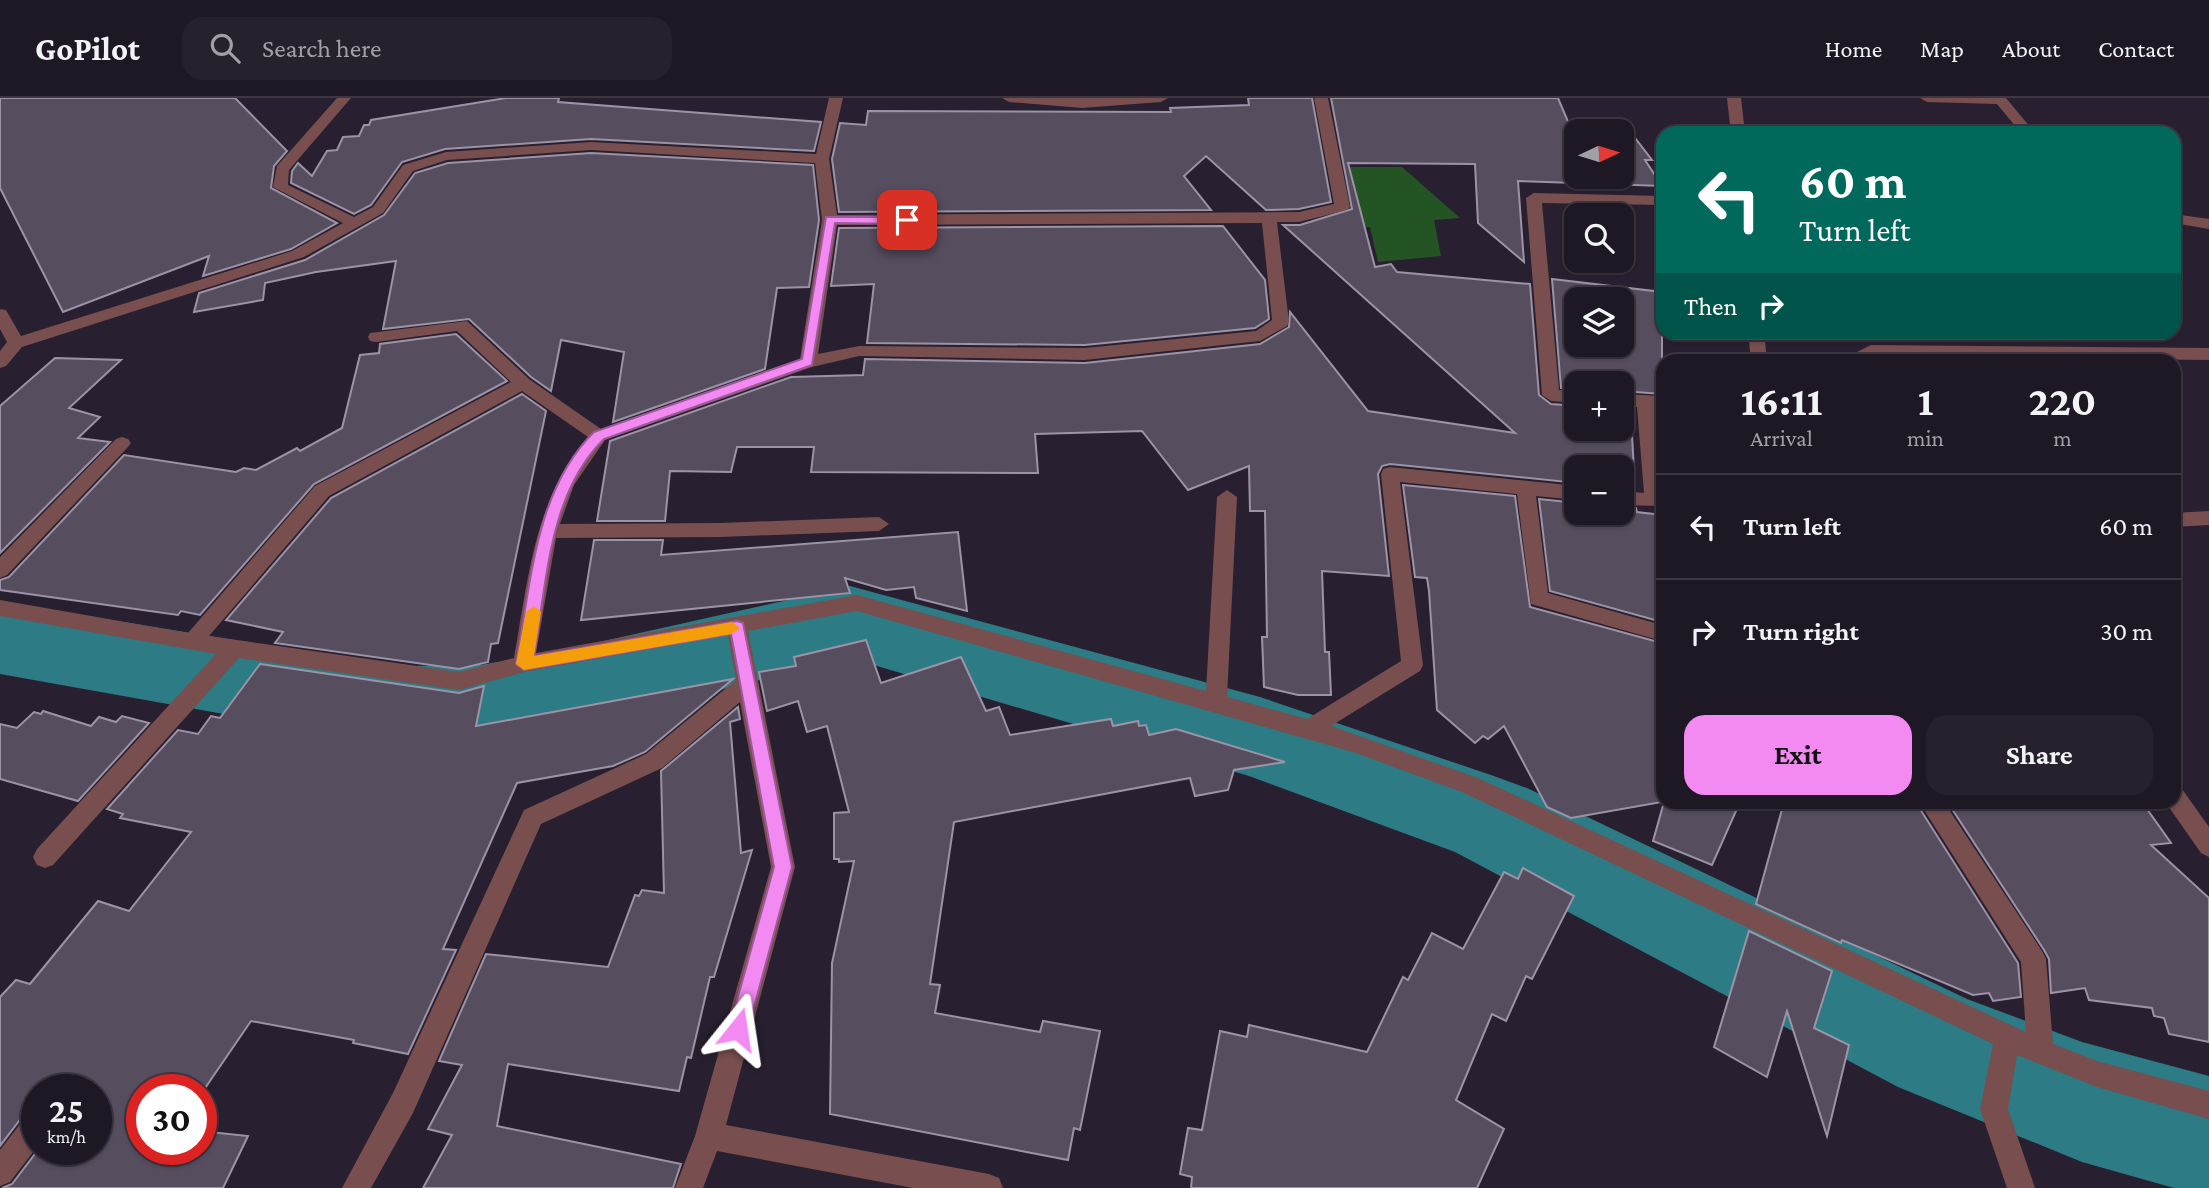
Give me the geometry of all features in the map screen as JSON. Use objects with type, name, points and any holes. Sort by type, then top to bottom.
[{"type":"street","points":[[344,98],[282,169],[280,187],[355,223]]},
{"type":"street","points":[[808,362],[830,220],[822,159],[836,98]]},
{"type":"street","points":[[1009,98],[1082,104],[1161,98]]},
{"type":"street","points":[[830,220],[1269,218],[1299,217],[1342,207],[1321,98]]},
{"type":"street","points":[[1734,98],[1737,126]]},
{"type":"street","points":[[1927,98],[2000,99],[2022,126]]},
{"type":"street","points":[[0,362],[16,343],[298,254],[378,210],[408,168],[446,156],[591,146],[822,159]]},
{"type":"street","points":[[1564,396],[1551,395],[1535,198],[1656,200]]},
{"type":"street","points":[[524,664],[552,509],[584,450],[599,436],[808,362],[859,351],[1085,354],[1260,336],[1281,322],[1269,218]]},
{"type":"street","points":[[2181,220],[2209,223]]},
{"type":"street","points":[[0,314],[16,343]]},
{"type":"street","points":[[376,338],[461,326],[523,383],[599,436]]},
{"type":"street","points":[[1864,354],[1871,351],[2209,354]]},
{"type":"street","points":[[191,642],[322,491],[523,383]]},
{"type":"street","points":[[1634,401],[1654,402],[1654,501],[1634,499]]},
{"type":"street","points":[[0,570],[122,443]]},
{"type":"street","points":[[1309,729],[1412,665],[1390,474],[1564,492]]},
{"type":"street","points":[[1526,488],[1538,598],[1656,631]]},
{"type":"street","points":[[1216,702],[1227,497]]},
{"type":"street","points":[[2181,520],[2209,518]]},
{"type":"street","points":[[548,531],[721,530],[879,524]]},
{"type":"street","points":[[0,608],[234,649],[459,681],[524,664],[857,603],[1309,729],[1356,743],[1470,785],[2006,1044],[2041,1053],[2097,1074],[2209,1105]]},
{"type":"street","points":[[689,1188],[709,1136],[783,867],[737,627]]},
{"type":"street","points":[[45,857],[234,649]]},
{"type":"street","points":[[356,1188],[402,1102],[532,817],[654,761],[748,683]]},
{"type":"street","points":[[2181,806],[2207,841]]},
{"type":"street","points":[[1935,809],[2033,959],[2041,1053]]},
{"type":"street","points":[[2006,1044],[1994,1109],[2021,1188]]},
{"type":"street","points":[[709,1136],[989,1188]]},
{"type":"street","points":[[0,1172],[21,1145]]},
{"type":"green space","points":[[1348,167],[1402,167],[1460,218],[1434,220],[1441,256],[1378,262],[1370,227],[1361,227]]},
{"type":"building","points":[[0,98],[235,98],[287,151],[274,166],[271,188],[337,223],[291,249],[203,276],[209,256],[63,312],[0,188]]},
{"type":"building","points":[[506,98],[559,98],[558,102],[821,122],[814,151],[591,139],[445,149],[402,162],[371,205],[354,214],[291,183],[292,171],[298,163],[312,176],[327,151],[337,150],[343,137],[359,136],[364,125],[369,125],[371,120]]},
{"type":"building","points":[[1248,98],[1312,98],[1331,202],[1299,209],[1266,210],[1206,156],[1184,176],[1211,210],[839,212],[832,159],[840,123],[866,125],[868,111],[1171,112],[1170,108],[1249,105]]},
{"type":"building","points":[[1331,98],[1558,98],[1567,119],[1564,119],[1564,183],[1518,181],[1524,262],[1478,223],[1475,164],[1348,163],[1375,267],[1391,264],[1397,272],[1530,284],[1539,395],[1551,404],[1564,405],[1564,441],[1632,441],[1633,455],[1564,455],[1564,482],[1390,464],[1382,466],[1378,474],[1389,576],[1322,571],[1325,652],[1329,652],[1331,695],[1298,695],[1264,687],[1262,637],[1267,637],[1265,511],[1250,511],[1249,466],[1188,490],[1142,431],[1035,434],[1038,473],[811,472],[814,447],[737,447],[731,472],[670,471],[665,521],[597,521],[610,441],[791,377],[863,375],[865,359],[1085,363],[1260,344],[1289,327],[1290,312],[1368,411],[1515,433],[1283,225],[1300,225],[1352,209]]},
{"type":"building","points":[[1634,137],[1652,160],[1645,160],[1656,177],[1656,186],[1634,185]]},
{"type":"building","points":[[591,153],[813,165],[819,220],[809,287],[777,288],[765,369],[613,422],[624,352],[561,340],[551,391],[531,377],[469,319],[383,329],[396,261],[316,272],[265,283],[263,300],[194,312],[199,293],[305,260],[384,215],[415,173],[448,163]]},
{"type":"building","points":[[1223,226],[1265,280],[1269,319],[1255,328],[1085,345],[867,343],[874,284],[831,286],[839,228]]},
{"type":"building","points":[[1552,279],[1620,287],[1564,287],[1564,357],[1634,357],[1634,289],[1656,291],[1656,340],[1662,340],[1662,354],[1656,354],[1656,394],[1634,392],[1634,371],[1564,371],[1564,388],[1561,388]]},
{"type":"building","points":[[456,334],[507,381],[314,484],[200,615],[181,611],[178,615],[0,590],[0,580],[9,577],[124,455],[236,472],[244,468],[256,470],[297,448],[300,451],[342,428],[360,355],[379,353],[380,344]]},
{"type":"building","points":[[55,358],[121,360],[69,408],[100,417],[78,438],[110,442],[0,553],[0,406]]},
{"type":"building","points":[[522,394],[546,411],[498,643],[491,644],[488,662],[459,669],[275,643],[283,632],[226,620],[331,498]]},
{"type":"building","points":[[1403,485],[1515,496],[1530,607],[1656,641],[1656,803],[1571,818],[1547,807],[1504,726],[1488,739],[1483,736],[1475,743],[1437,710],[1427,578],[1415,577]]},
{"type":"building","points":[[1539,499],[1564,502],[1564,525],[1634,525],[1634,508],[1637,512],[1656,514],[1656,620],[1550,591]]},
{"type":"building","points":[[958,532],[967,611],[916,598],[914,587],[886,590],[845,578],[850,593],[581,620],[594,540],[663,540],[661,555]]},
{"type":"building","points":[[866,640],[881,683],[961,657],[986,711],[999,707],[1010,735],[1111,719],[1113,726],[1138,721],[1139,726],[1146,725],[1149,735],[1176,729],[1285,762],[1234,770],[1228,790],[1195,796],[1190,778],[954,822],[930,984],[940,985],[935,1013],[1040,1032],[1043,1021],[1100,1031],[1080,1130],[1074,1128],[1068,1160],[830,1114],[832,963],[854,861],[839,862],[839,859],[834,859],[834,813],[849,812],[827,726],[807,732],[798,701],[767,711],[759,672],[796,666],[794,657]]},
{"type":"building","points":[[260,664],[459,693],[484,686],[476,726],[733,679],[645,752],[613,766],[517,783],[443,949],[456,950],[408,1054],[353,1043],[354,1040],[251,1021],[215,1074],[126,1074],[126,1165],[217,1165],[217,1133],[248,1136],[223,1188],[2,1188],[12,1184],[27,1165],[112,1165],[112,1074],[21,1074],[21,1118],[0,1146],[0,997],[16,980],[30,984],[98,901],[129,911],[191,832],[120,818],[123,814],[107,809],[178,730],[198,734],[211,716],[220,718]]},
{"type":"building","points":[[738,707],[740,719],[730,722],[741,853],[752,850],[714,977],[710,977],[691,1058],[687,1057],[679,1091],[508,1064],[497,1126],[681,1164],[673,1188],[423,1188],[452,1135],[428,1129],[462,1065],[439,1061],[486,954],[608,967],[635,895],[639,896],[642,890],[664,893],[661,771]]},
{"type":"building","points":[[43,711],[91,726],[99,717],[116,722],[122,716],[149,723],[78,801],[0,779],[0,724],[17,728],[34,712],[41,714]]},
{"type":"building","points":[[1662,809],[1737,809],[1712,865],[1653,841]]},
{"type":"building","points":[[1782,809],[1920,809],[2018,963],[2021,997],[1993,1001],[1989,993],[1973,995],[1842,940],[1841,943],[1756,904]]},
{"type":"building","points":[[1952,809],[2147,809],[2171,843],[2151,845],[2209,898],[2209,1042],[2169,1034],[2164,1018],[2154,1016],[2152,1008],[2089,1000],[2085,988],[2051,993],[2049,959]]},
{"type":"building","points":[[1523,868],[1574,896],[1532,979],[1526,976],[1506,1021],[1492,1014],[1456,1100],[1504,1129],[1477,1188],[1191,1188],[1192,1177],[1180,1174],[1188,1128],[1202,1130],[1220,1031],[1247,1037],[1249,1025],[1367,1052],[1403,977],[1408,980],[1432,933],[1463,949],[1504,872],[1518,879]]},
{"type":"building","points":[[1749,931],[1832,971],[1814,1028],[1849,1045],[1827,1136],[1787,1011],[1767,1077],[1714,1047]]},
{"type":"waterway","points":[[0,638],[364,700],[411,705],[481,704],[568,688],[850,622],[1260,738],[1491,820],[1939,1046],[2082,1102],[2209,1137]]},
{"type":"slow traffic","points":[[534,612],[524,664],[732,628]]},
{"type":"route","points":[[738,1029],[783,867],[737,627],[524,664],[552,509],[584,450],[599,436],[808,362],[830,220],[907,220]]}]
